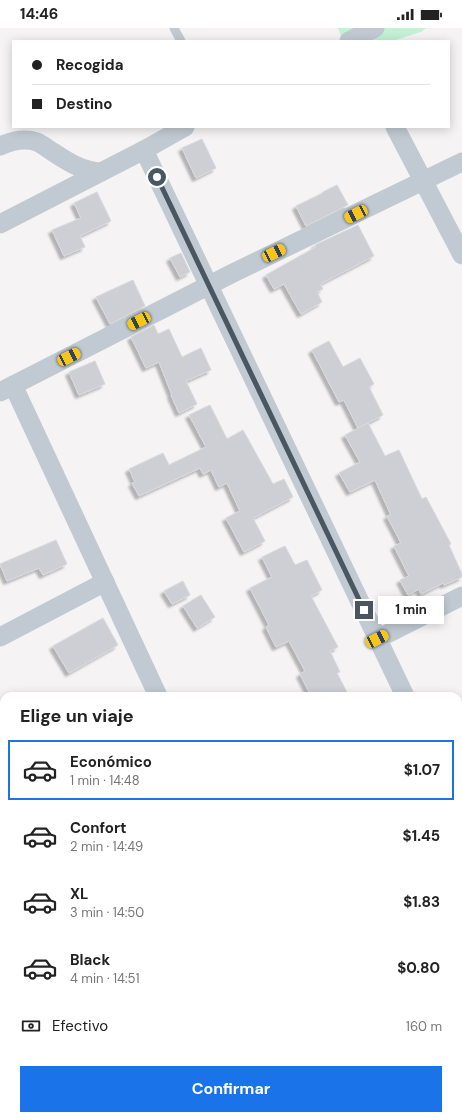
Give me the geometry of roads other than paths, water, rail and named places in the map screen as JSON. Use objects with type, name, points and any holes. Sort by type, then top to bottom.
[{"type":"street","points":[[351,40],[375,28]]},
{"type":"street","points":[[0,224],[144,150],[182,128]]},
{"type":"street","points":[[396,128],[462,255]]},
{"type":"street","points":[[0,146],[17,141],[29,140],[38,142],[66,161],[92,172],[101,172]]},
{"type":"street","points":[[144,150],[403,692]]},
{"type":"street","points":[[156,692],[105,582],[6,388],[209,285],[462,162]]},
{"type":"street","points":[[0,637],[105,582]]},
{"type":"street","points":[[377,639],[462,596]]},
{"type":"lane","points":[[174,28],[180,40]]}]
